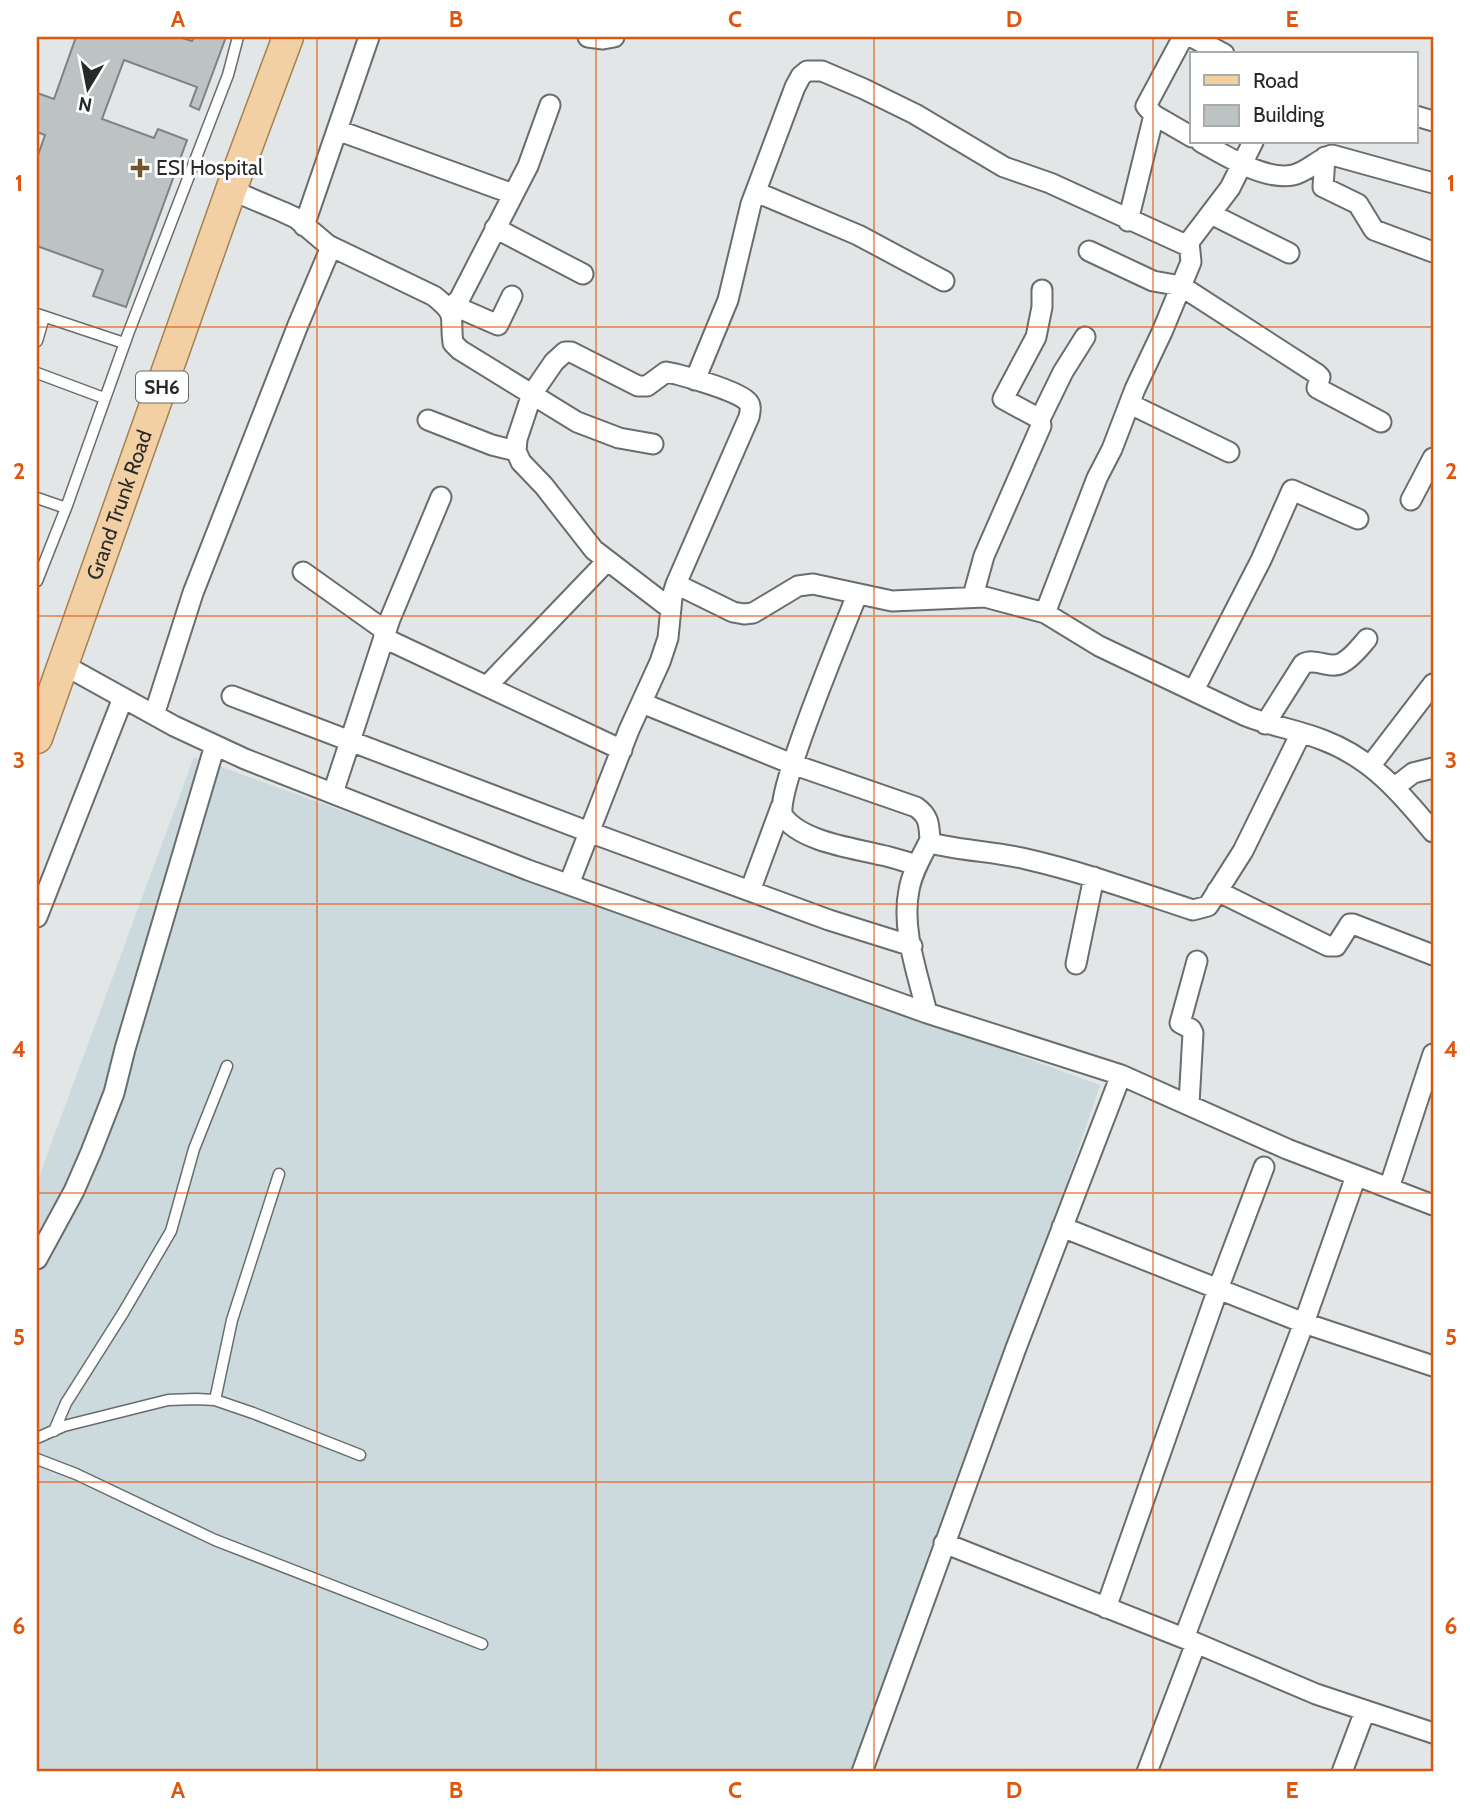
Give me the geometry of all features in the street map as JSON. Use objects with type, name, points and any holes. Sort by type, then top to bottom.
[{"type":"main road","name":"Grand Trunk Road","points":[[37,738],[288,37]]},
{"type":"street","points":[[304,226],[369,37]]},
{"type":"street","points":[[588,37],[614,37]]},
{"type":"street","points":[[1183,37],[1146,106],[1154,115],[1190,136]]},
{"type":"street","points":[[1192,37],[1220,52]]},
{"type":"street","points":[[695,380],[729,300],[746,223],[756,192],[795,87],[807,71],[814,70],[864,89],[915,114],[1004,167],[1050,183],[1188,246]]},
{"type":"street","points":[[450,310],[459,300],[528,166],[550,105]]},
{"type":"street","points":[[1128,220],[1154,115]]},
{"type":"street","points":[[337,130],[513,194]]},
{"type":"street","points":[[1204,144],[1241,165],[1263,171],[1291,175],[1325,157],[1340,155],[1433,183]]},
{"type":"street","points":[[1045,613],[1091,491],[1112,449],[1181,286],[1192,257],[1188,246],[1192,236],[1230,188],[1252,144]]},
{"type":"street","points":[[1325,157],[1323,187],[1357,204],[1374,230],[1433,252]]},
{"type":"street","points":[[231,190],[283,212],[331,247],[434,296],[450,310],[453,343],[460,350],[577,422],[619,439],[653,444]]},
{"type":"street","points":[[756,192],[858,235],[944,281]]},
{"type":"street","points":[[1211,214],[1289,253]]},
{"type":"street","points":[[495,228],[583,274]]},
{"type":"street","points":[[154,715],[194,593],[331,247]]},
{"type":"street","points":[[1089,251],[1153,281],[1181,286],[1317,373],[1320,377],[1317,388],[1381,422]]},
{"type":"street","points":[[1040,419],[1003,399],[1036,337],[1042,307],[1042,290]]},
{"type":"street","points":[[450,310],[459,308],[498,325],[512,296]]},
{"type":"street","points":[[973,596],[984,556],[1041,426],[1040,419],[1063,372],[1085,337]]},
{"type":"street","points":[[569,884],[668,638],[676,584],[751,408],[747,401],[737,396],[666,372],[647,386],[638,386],[571,352],[565,352],[554,362],[532,394],[517,439],[516,451],[521,462],[544,486],[594,550],[671,609]]},
{"type":"street","points":[[1130,404],[1230,452]]},
{"type":"street","points":[[428,420],[492,445],[516,451]]},
{"type":"street","points":[[1412,500],[1433,457]]},
{"type":"street","points":[[1195,690],[1261,560],[1292,490],[1358,519]]},
{"type":"street","points":[[332,793],[384,638],[440,497]]},
{"type":"street","points":[[487,686],[607,561]]},
{"type":"street","points":[[303,572],[383,629],[384,638]]},
{"type":"street","points":[[676,584],[733,612],[744,614],[753,613],[798,586],[813,584],[857,595],[904,601],[973,596],[1045,613],[1099,646],[1265,724],[1326,741],[1371,765],[1395,787],[1433,832]]},
{"type":"street","points":[[750,891],[780,807],[792,764],[857,595]]},
{"type":"street","points":[[384,638],[622,750]]},
{"type":"street","points":[[1265,724],[1303,663],[1312,660],[1338,665],[1348,660],[1367,639]]},
{"type":"street","points":[[64,665],[215,745],[332,793],[569,884],[927,1013],[1121,1075],[1287,1149],[1433,1205]]},
{"type":"street","points":[[1371,765],[1433,684]]},
{"type":"street","points":[[232,696],[349,743],[589,832],[829,920],[912,946]]},
{"type":"street","points":[[37,917],[123,698]]},
{"type":"street","points":[[642,703],[792,764],[916,807],[929,820],[930,840],[917,865],[909,889],[907,911],[927,1013]]},
{"type":"street","points":[[930,840],[943,846],[1022,858],[1094,877],[1193,910],[1208,906],[1249,839],[1301,733]]},
{"type":"street","points":[[37,1259],[74,1191],[114,1093],[215,745]]},
{"type":"street","points":[[1395,787],[1413,773],[1433,768]]},
{"type":"street","points":[[780,807],[783,816],[812,837],[917,865]]},
{"type":"street","points":[[1076,964],[1094,877]]},
{"type":"street","points":[[1217,891],[1328,946],[1336,946],[1350,924],[1353,924],[1433,956]]},
{"type":"street","points":[[1189,1104],[1193,1032],[1191,1028],[1180,1024],[1197,961]]},
{"type":"street","points":[[1389,1188],[1433,1054]]},
{"type":"street","points":[[868,1771],[944,1544],[1121,1075]]},
{"type":"street","points":[[1106,1608],[1218,1289],[1264,1167]]},
{"type":"street","points":[[1147,1772],[1190,1640],[1356,1176]]},
{"type":"street","points":[[1062,1227],[1304,1323],[1433,1366]]},
{"type":"street","points":[[944,1544],[1190,1640],[1316,1694],[1433,1733]]},
{"type":"street","points":[[1342,1772],[1365,1711]]},
{"type":"lane","points":[[37,581],[66,508],[124,343],[228,75],[238,37]]},
{"type":"lane","points":[[37,341],[41,316],[124,343]]},
{"type":"lane","points":[[37,373],[104,398]]},
{"type":"lane","points":[[37,498],[66,508]]},
{"type":"lane","points":[[54,1431],[66,1403],[166,1240],[194,1149],[227,1066]]},
{"type":"lane","points":[[215,1400],[232,1320],[279,1174]]},
{"type":"lane","points":[[37,1438],[168,1400],[215,1400],[254,1412],[360,1455]]},
{"type":"lane","points":[[37,1459],[76,1474],[215,1540],[482,1644]]},
{"type":"shaded area","points":[[194,757],[1100,1085],[868,1772],[37,1772],[37,1182]]},
{"type":"building","points":[[76,37],[179,37],[192,41],[194,37],[226,37],[199,110],[190,106],[197,87],[124,60],[102,119],[154,138],[158,129],[187,140],[126,307],[93,296],[103,270],[37,246],[37,158],[45,135],[37,132],[37,93],[54,99]]},
{"type":"place","name":"ESI Hospital","points":[[140,168]]}]
